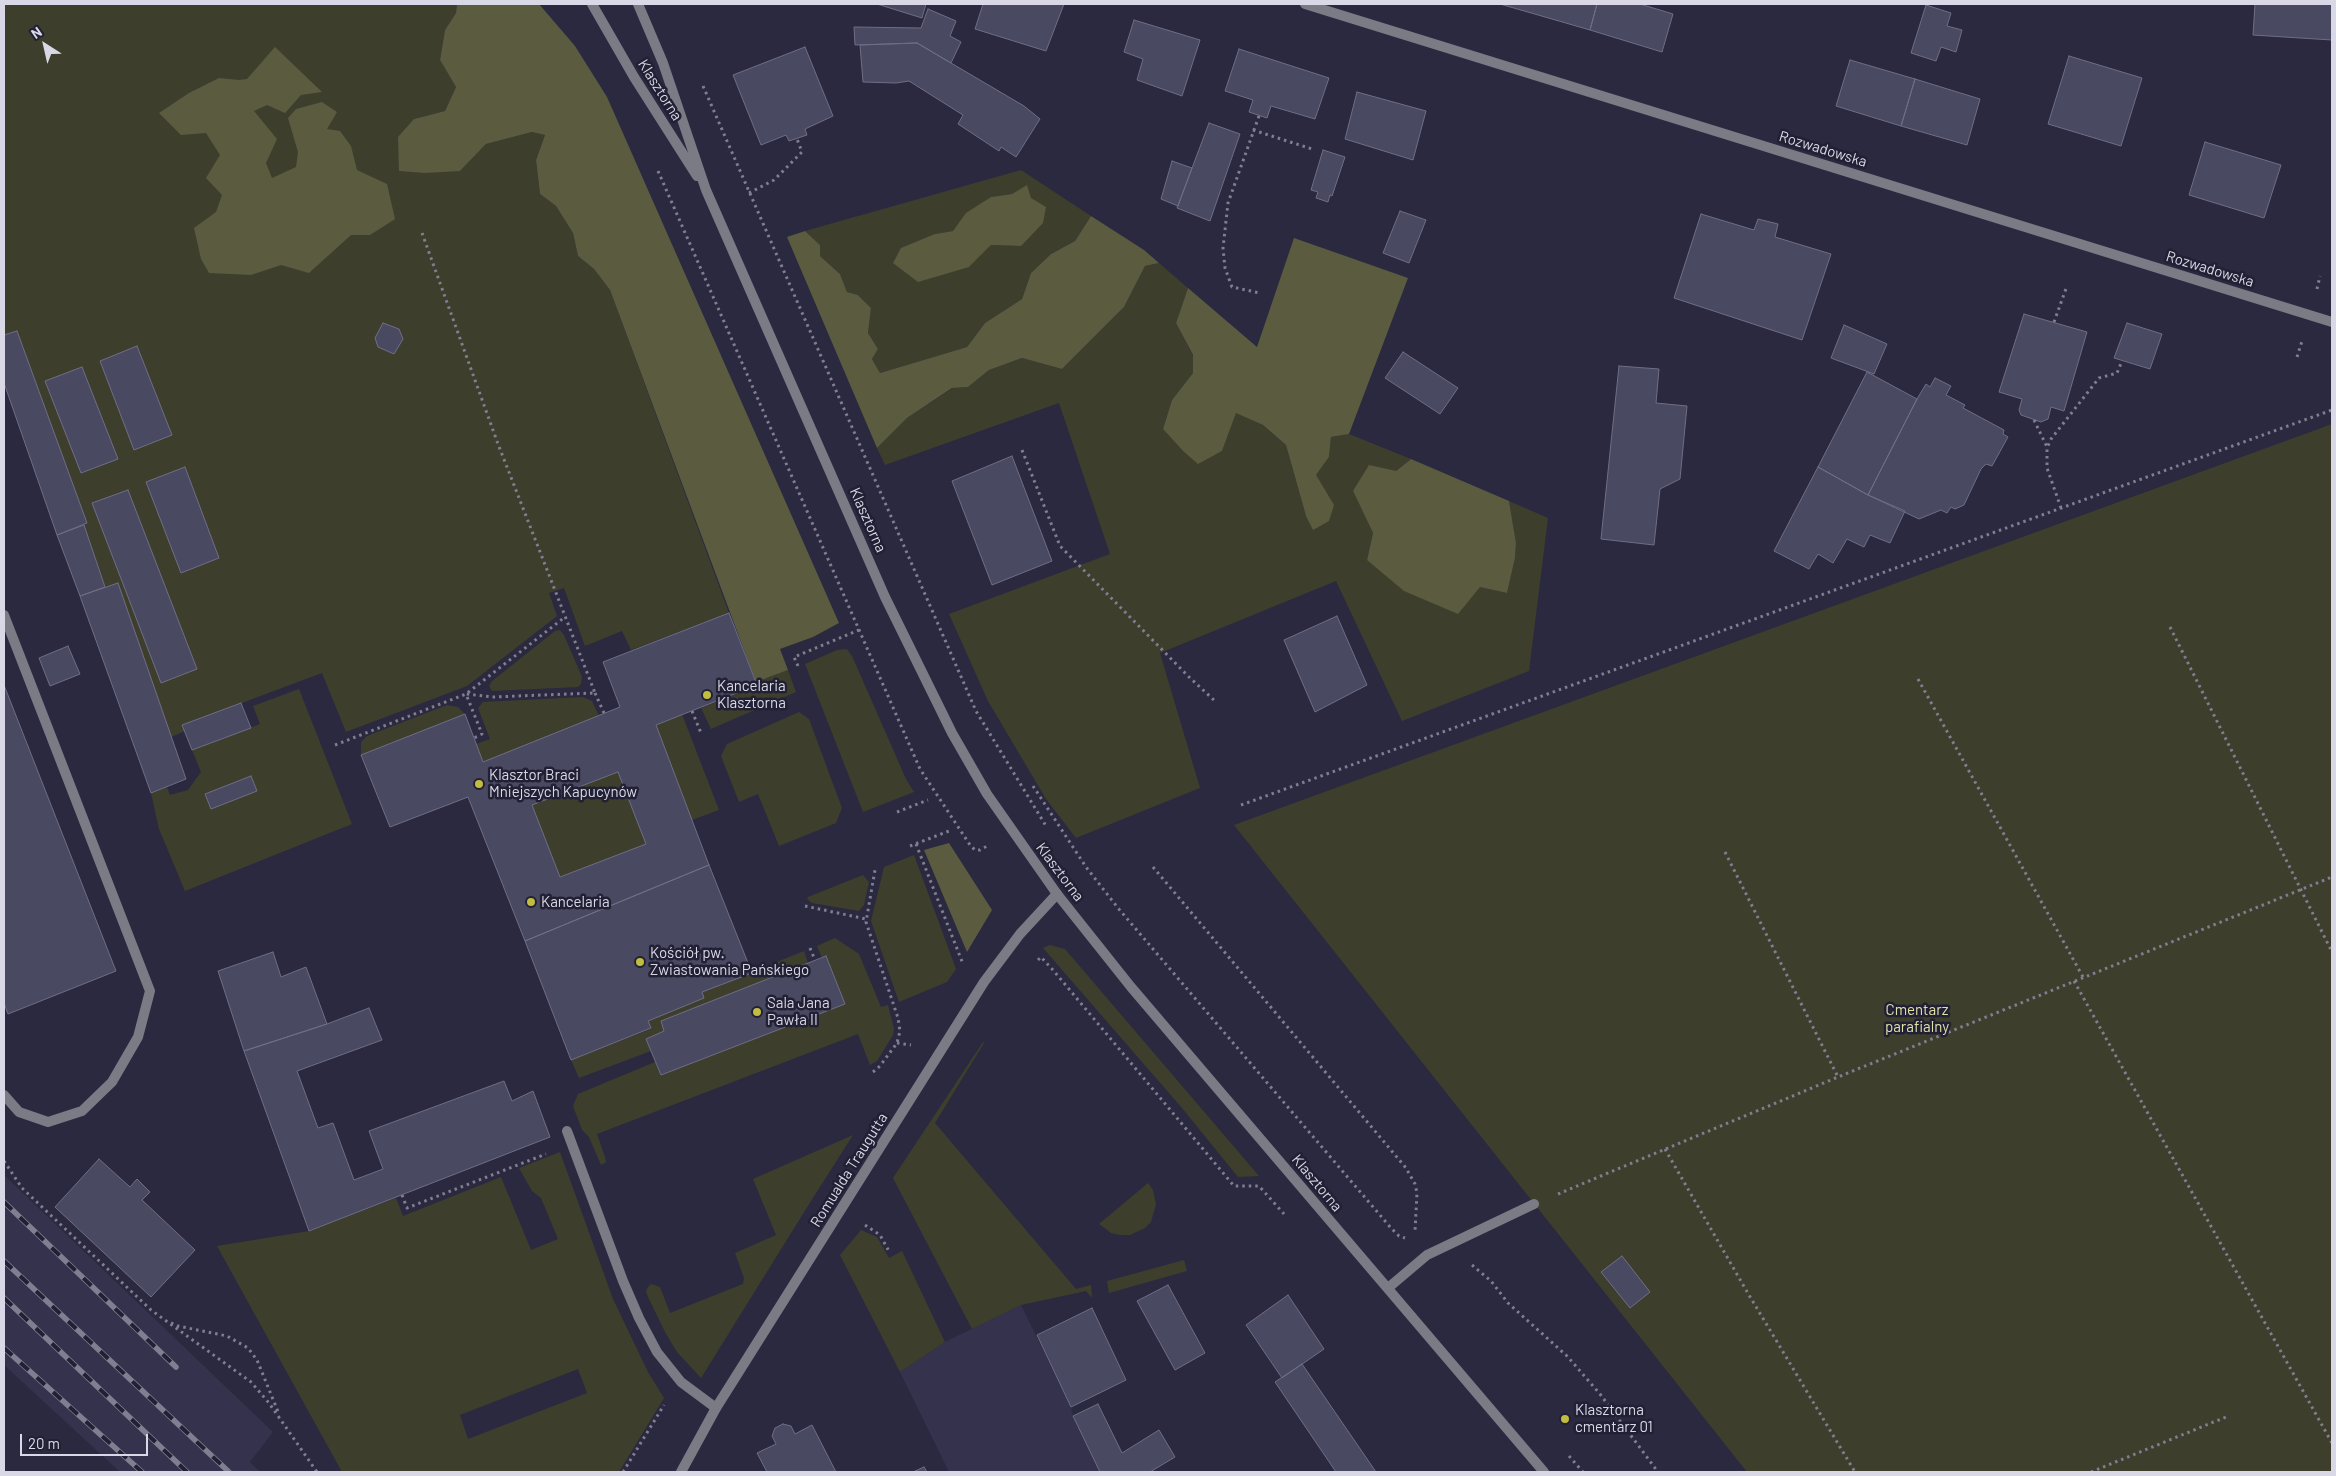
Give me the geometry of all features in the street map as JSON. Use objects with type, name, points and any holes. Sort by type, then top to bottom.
[{"type":"street","name":"Klasztorna","points":[[592,4],[634,77],[706,190]]},
{"type":"street","name":"Klasztorna","points":[[638,4],[664,64],[706,190],[910,650],[952,733],[987,794],[1056,894],[1131,987],[1544,1472]]},
{"type":"street","name":"Rozwadowska","points":[[1305,4],[1319,6],[2332,322]]},
{"type":"street","points":[[4,615],[150,991],[138,1038],[112,1082],[82,1111],[48,1122],[19,1112],[4,1095]]},
{"type":"street","name":"Romualda Traugutta","points":[[681,1472],[716,1408],[984,982],[1020,934],[1056,894]]},
{"type":"street","points":[[567,1131],[639,1318],[658,1352],[681,1382],[716,1408]]},
{"type":"street","points":[[1388,1288],[1419,1261],[1534,1204]]},
{"type":"path","points":[[701,82],[976,711],[1048,828]]},
{"type":"path","points":[[1258,116],[1228,203],[1223,248],[1225,268],[1232,287],[1260,293]]},
{"type":"path","points":[[1253,130],[1312,149]]},
{"type":"path","points":[[750,193],[774,180],[802,152],[797,139]]},
{"type":"path","points":[[657,169],[920,769],[970,846],[975,850],[980,850],[1038,814]]},
{"type":"path","points":[[422,233],[498,444],[604,713]]},
{"type":"path","points":[[2054,322],[2067,286]]},
{"type":"path","points":[[2061,508],[2047,468],[2047,448],[2051,439],[2099,378],[2117,373],[2122,361]]},
{"type":"path","points":[[1241,805],[2332,410]]},
{"type":"path","points":[[2034,420],[2047,448]]},
{"type":"path","points":[[1022,450],[1060,546],[1189,677],[1216,701]]},
{"type":"path","points":[[335,744],[466,694],[565,618]]},
{"type":"path","points":[[2170,627],[2332,952]]},
{"type":"path","points":[[798,666],[794,657],[859,630]]},
{"type":"path","points":[[1918,679],[2082,978]]},
{"type":"path","points":[[466,694],[492,697],[595,693]]},
{"type":"path","points":[[466,694],[482,734],[474,738]]},
{"type":"path","points":[[692,711],[701,733]]},
{"type":"path","points":[[1033,786],[1086,867],[1160,958],[1391,1228],[1399,1236],[1408,1239],[1415,1238]]},
{"type":"path","points":[[897,812],[928,800]]},
{"type":"path","points":[[910,846],[949,831]]},
{"type":"path","points":[[916,844],[965,970]]},
{"type":"path","points":[[1725,852],[1838,1077]]},
{"type":"path","points":[[1153,867],[1406,1168],[1415,1184],[1417,1193],[1414,1219],[1419,1261]]},
{"type":"path","points":[[872,1072],[880,1066],[896,1043],[900,1031],[898,1018],[866,919],[875,870]]},
{"type":"path","points":[[1534,1204],[1838,1077],[2332,877]]},
{"type":"path","points":[[805,906],[866,919]]},
{"type":"path","points":[[810,948],[815,960]]},
{"type":"path","points":[[1035,963],[1041,957],[1053,970],[1234,1186],[1258,1186],[1290,1220]]},
{"type":"path","points":[[2074,981],[2332,1444]]},
{"type":"path","points":[[896,1043],[916,1045]]},
{"type":"path","points":[[402,1195],[407,1208],[572,1144]]},
{"type":"path","points":[[1666,1149],[1746,1290],[1855,1472]]},
{"type":"path","points":[[4,1161],[22,1188],[162,1319],[251,1382],[281,1420],[317,1472]]},
{"type":"path","points":[[860,1222],[880,1235],[890,1253]]},
{"type":"path","points":[[1444,1247],[1470,1263],[1508,1303],[1567,1356],[1600,1394],[1658,1472]]},
{"type":"path","points":[[162,1319],[178,1326],[227,1336],[248,1348],[257,1360],[281,1420]]},
{"type":"path","points":[[623,1472],[656,1416],[681,1382]]},
{"type":"path","points":[[2091,1472],[2226,1417]]},
{"type":"path","points":[[1565,1451],[1583,1472]]},
{"type":"shaded area","points":[[4,1175],[273,1432],[250,1462],[260,1472],[120,1472],[4,1365]]},
{"type":"shaded area","points":[[1021,1305],[1071,1407],[1073,1416],[1100,1472],[949,1472],[900,1372],[945,1342]]},
{"type":"green space","points":[[4,4],[457,4],[456,13],[445,30],[440,60],[456,87],[445,111],[414,119],[460,171],[486,144],[532,132],[545,135],[536,160],[540,194],[556,206],[573,233],[578,256],[594,269],[610,290],[729,613],[631,650],[622,631],[585,646],[564,588],[549,593],[557,616],[467,686],[346,732],[322,673],[183,725],[185,731],[171,737],[118,584],[105,587],[84,525],[87,523],[17,331],[4,335]]},
{"type":"green space","points":[[457,4],[539,4],[575,46],[607,97],[839,623],[813,637],[780,649],[788,670],[756,682],[610,290],[594,269],[578,256],[573,233],[556,206],[540,194],[536,160],[545,135],[532,132],[486,144],[460,171],[425,173],[399,171],[398,137],[414,119],[445,111],[456,87],[440,60],[445,30],[456,13]]},
{"type":"green space","points":[[275,47],[322,92],[301,95],[285,113],[267,105],[254,111],[277,139],[266,163],[272,178],[296,167],[298,152],[288,118],[296,109],[322,102],[337,112],[327,129],[340,131],[351,146],[357,170],[387,184],[395,219],[370,235],[351,235],[309,273],[281,265],[251,275],[209,273],[201,259],[194,228],[216,212],[222,195],[206,178],[220,155],[206,133],[181,135],[159,113],[189,93],[219,78],[247,79]]},
{"type":"green space","points":[[1021,170],[1091,216],[1075,241],[1051,254],[1031,273],[1022,299],[985,323],[967,347],[880,373],[872,359],[878,349],[868,333],[871,308],[858,295],[847,292],[840,274],[820,256],[820,245],[805,231]],"holes":[[[1027,186],[1031,198],[1021,246],[991,245],[969,267],[935,234],[953,231],[991,197],[1012,194]]]},
{"type":"green space","points":[[1027,185],[1031,198],[1046,207],[1043,223],[1021,246],[991,245],[969,267],[918,282],[893,263],[901,248],[935,234],[953,231],[966,213],[991,197],[1012,194]]},
{"type":"green space","points":[[1091,216],[1144,250],[1159,263],[1145,266],[1124,307],[1062,369],[1022,358],[989,370],[968,387],[952,388],[907,418],[877,448],[787,237],[805,231],[820,245],[820,256],[840,274],[847,292],[858,295],[871,308],[868,333],[878,349],[872,359],[880,373],[967,347],[985,323],[1022,299],[1031,273],[1051,254],[1075,241]]},
{"type":"green space","points":[[1294,238],[1408,278],[1349,434],[1331,437],[1329,457],[1316,475],[1334,505],[1329,521],[1313,530],[1306,516],[1286,445],[1263,425],[1236,413],[1222,451],[1198,464],[1163,429],[1172,400],[1193,373],[1193,355],[1176,323],[1188,288],[1257,347]]},
{"type":"green space","points":[[1159,263],[1188,288],[1176,323],[1193,356],[1193,373],[1172,400],[1163,429],[1183,451],[1198,463],[1222,451],[1236,412],[1263,425],[1286,445],[1306,516],[1316,475],[1329,457],[1331,437],[1349,434],[1411,459],[1396,471],[1353,491],[1373,533],[1367,560],[1507,593],[1515,558],[1516,544],[1509,501],[1548,518],[1529,671],[1402,721],[1336,581],[1160,653],[1200,788],[1076,838],[1046,799],[988,701],[949,614],[1110,554],[1059,403],[885,465],[877,448],[907,418],[953,388],[968,387],[989,370],[1022,358],[1062,369],[1124,307],[1145,266]]},
{"type":"green space","name":"Cmentarz parafialny","points":[[2332,424],[2332,1472],[1747,1472],[1234,825]]},
{"type":"green space","points":[[1411,459],[1509,501],[1516,543],[1515,558],[1507,593],[1480,587],[1458,614],[1404,591],[1367,560],[1373,533],[1353,491],[1369,465],[1396,471]]},
{"type":"green space","points":[[560,630],[564,635],[582,677],[581,684],[578,687],[492,691],[489,686],[492,681],[555,631]]},
{"type":"green space","points":[[847,649],[852,656],[906,779],[914,792],[863,812],[805,664],[837,650]]},
{"type":"green space","points":[[788,670],[796,692],[711,729],[701,708],[757,686],[756,682]]},
{"type":"green space","points":[[299,689],[352,824],[185,891],[159,829],[151,793],[167,787],[170,795],[188,790],[201,772],[192,750],[260,724],[253,706]]},
{"type":"green space","points":[[583,697],[592,701],[599,716],[483,762],[476,744],[490,739],[478,708],[483,702]]},
{"type":"green space","points":[[447,705],[458,707],[465,714],[361,755],[361,742],[367,736]]},
{"type":"green space","points":[[799,712],[809,719],[842,808],[836,823],[779,846],[758,794],[739,802],[721,756],[727,744]]},
{"type":"green space","points":[[682,714],[719,810],[692,820],[656,725]]},
{"type":"green space","points":[[618,772],[646,844],[560,877],[532,805]]},
{"type":"green space","points":[[949,843],[992,910],[967,952],[924,850]]},
{"type":"green space","points":[[914,855],[956,969],[947,982],[899,1002],[871,921],[884,867]]},
{"type":"green space","points":[[863,875],[869,882],[864,905],[859,911],[812,903],[807,899],[808,897]]},
{"type":"green space","points":[[835,938],[859,954],[881,1007],[888,1005],[894,1029],[893,1035],[877,1061],[870,1065],[858,1034],[597,1134],[606,1162],[601,1165],[589,1137],[582,1130],[573,1106],[578,1094],[655,1062],[661,1075],[845,1004],[826,956],[822,958],[817,946]]},
{"type":"green space","points":[[1050,945],[1065,949],[1259,1176],[1238,1177],[1182,1108],[1043,948]]},
{"type":"green space","points":[[804,951],[808,963],[661,1021],[664,1031],[646,1039],[651,1051],[579,1078],[571,1060],[651,1029],[648,1021],[703,998],[702,992]]},
{"type":"green space","points":[[983,1042],[935,1123],[1076,1289],[1091,1285],[1092,1298],[1086,1291],[1021,1305],[972,1329],[893,1178]]},
{"type":"green space","points":[[853,1135],[701,1378],[677,1352],[665,1332],[648,1297],[646,1291],[648,1287],[651,1284],[660,1287],[670,1313],[743,1284],[744,1278],[735,1253],[776,1235],[753,1179]]},
{"type":"green space","points":[[560,1152],[613,1299],[648,1372],[664,1398],[619,1472],[342,1472],[217,1246],[309,1231],[396,1198],[403,1216],[501,1177],[531,1250],[558,1239],[541,1198],[532,1191],[519,1168]],"holes":[[[578,1369],[587,1393],[468,1439],[460,1415]]]},
{"type":"green space","points":[[1148,1183],[1153,1190],[1156,1204],[1151,1222],[1145,1228],[1130,1235],[1120,1235],[1111,1233],[1099,1224]]},
{"type":"green space","points":[[861,1230],[877,1237],[889,1258],[902,1251],[945,1342],[900,1372],[840,1255]]},
{"type":"green space","points":[[1184,1260],[1187,1271],[1109,1293],[1107,1281]]},
{"type":"building","points":[[877,4],[926,4],[922,18]]},
{"type":"building","points":[[983,4],[1064,4],[1046,51],[975,29]]},
{"type":"building","points":[[1500,4],[1597,4],[1590,30]]},
{"type":"building","points":[[1597,4],[1640,4],[1673,14],[1662,52],[1590,30]]},
{"type":"building","points":[[2255,4],[2332,4],[2332,40],[2253,35]]},
{"type":"building","points":[[1926,5],[1951,13],[1947,26],[1962,30],[1956,52],[1941,47],[1936,61],[1911,53]]},
{"type":"building","points":[[928,9],[956,21],[950,36],[961,42],[951,63],[917,43],[855,45],[854,27],[921,28]]},
{"type":"building","points":[[1134,20],[1200,40],[1182,96],[1137,80],[1143,59],[1124,52]]},
{"type":"building","points":[[917,43],[1024,106],[1040,119],[1016,157],[1001,147],[999,151],[958,124],[963,115],[909,81],[896,83],[863,82],[860,45]]},
{"type":"building","points":[[805,47],[833,116],[805,129],[807,135],[789,141],[786,135],[761,145],[733,75]]},
{"type":"building","points":[[1239,49],[1329,78],[1315,119],[1271,106],[1267,118],[1249,112],[1253,100],[1225,91]]},
{"type":"building","points":[[2069,56],[2142,78],[2121,146],[2048,124]]},
{"type":"building","points":[[1850,60],[1915,79],[1901,126],[1836,106]]},
{"type":"building","points":[[1915,79],[1980,99],[1967,145],[1901,126]]},
{"type":"building","points":[[1357,92],[1426,111],[1413,160],[1345,139]]},
{"type":"building","points":[[1209,123],[1240,134],[1210,221],[1177,208]]},
{"type":"building","points":[[2205,142],[2281,165],[2264,218],[2189,195]]},
{"type":"building","points":[[1323,150],[1345,157],[1332,196],[1330,195],[1328,202],[1316,198],[1318,192],[1311,190]]},
{"type":"building","points":[[1172,161],[1192,168],[1178,206],[1161,199]]},
{"type":"building","points":[[1400,211],[1426,220],[1409,263],[1383,253]]},
{"type":"building","points":[[1701,214],[1754,230],[1758,219],[1778,224],[1775,237],[1831,254],[1802,340],[1674,298]]},
{"type":"building","points":[[2024,314],[2087,332],[2064,411],[2051,407],[2048,419],[2041,422],[2021,415],[2019,410],[2022,399],[1999,392]]},
{"type":"building","points":[[383,323],[399,329],[403,339],[394,354],[378,347],[375,338]]},
{"type":"building","points":[[2127,323],[2162,334],[2150,369],[2114,358]]},
{"type":"building","points":[[1844,325],[1887,344],[1874,374],[1831,358]]},
{"type":"building","points":[[17,331],[87,523],[57,535],[4,383],[4,335]]},
{"type":"building","points":[[137,346],[172,435],[134,450],[100,361]]},
{"type":"building","points":[[1403,352],[1458,388],[1440,414],[1385,378]]},
{"type":"building","points":[[1619,366],[1659,369],[1656,403],[1687,406],[1680,479],[1660,489],[1654,545],[1601,539]]},
{"type":"building","points":[[82,367],[118,459],[81,473],[45,381]]},
{"type":"building","points":[[1867,372],[1917,399],[1868,495],[1818,467]]},
{"type":"building","points":[[1935,378],[1951,386],[1946,395],[1965,405],[1963,408],[2004,430],[2003,434],[2008,437],[1992,466],[1986,464],[1981,469],[1964,505],[1955,509],[1951,507],[1947,513],[1941,510],[1919,519],[1868,495],[1917,399],[1926,384],[1930,387]]},
{"type":"building","points":[[1012,456],[1052,561],[992,585],[952,481]]},
{"type":"building","points":[[185,467],[219,558],[181,573],[146,482]]},
{"type":"building","points":[[1818,467],[1868,495],[1905,511],[1890,543],[1870,535],[1864,547],[1847,539],[1833,563],[1818,554],[1809,569],[1774,551]]},
{"type":"building","points":[[128,490],[197,669],[161,683],[92,503]]},
{"type":"building","points":[[84,525],[105,587],[80,596],[57,535]]},
{"type":"building","points":[[118,583],[186,779],[151,793],[80,596]]},
{"type":"building","name":"Klasztor Braci Mniejszych Kapucynów","points":[[729,613],[757,685],[656,725],[709,865],[525,941],[468,797],[390,827],[361,755],[465,714],[483,762],[620,707],[603,662]],"holes":[[[618,772],[646,844],[560,877],[532,805]]]},
{"type":"building","points":[[1337,616],[1367,685],[1315,712],[1284,640]]},
{"type":"building","points":[[68,646],[80,674],[50,686],[39,658]]},
{"type":"building","points":[[4,685],[116,971],[8,1014],[4,1003]]},
{"type":"building","points":[[241,703],[251,728],[192,750],[182,725]]},
{"type":"building","points":[[251,776],[257,791],[211,809],[205,794]]},
{"type":"building","name":"Kościół pw. Zwiastowania Pańskiego","points":[[709,865],[752,973],[702,992],[704,998],[648,1021],[651,1028],[571,1060],[525,941]]},
{"type":"building","points":[[273,952],[281,977],[306,967],[327,1024],[244,1051],[218,971]]},
{"type":"building","points":[[826,956],[845,1004],[661,1075],[646,1039],[664,1031],[661,1021]]},
{"type":"building","points":[[369,1008],[382,1040],[297,1071],[318,1128],[333,1123],[354,1180],[383,1169],[369,1131],[504,1081],[512,1101],[533,1091],[550,1137],[309,1231],[244,1051]]},
{"type":"building","points":[[99,1159],[130,1187],[137,1179],[150,1192],[142,1200],[195,1250],[151,1297],[55,1207]]},
{"type":"building","points":[[1622,1256],[1650,1292],[1630,1308],[1601,1272]]},
{"type":"building","points":[[1168,1285],[1205,1353],[1175,1370],[1137,1301]]},
{"type":"building","points":[[1288,1295],[1324,1349],[1282,1378],[1246,1325]]},
{"type":"building","points":[[1092,1308],[1126,1380],[1071,1407],[1037,1335]]},
{"type":"building","points":[[1302,1364],[1376,1472],[1336,1472],[1275,1382]]},
{"type":"building","points":[[1098,1404],[1122,1453],[1159,1430],[1175,1457],[1150,1472],[1100,1472],[1073,1416]]},
{"type":"building","points":[[783,1424],[791,1426],[795,1434],[812,1425],[836,1472],[767,1472],[757,1453],[776,1444],[772,1436],[775,1428]]},
{"type":"building","points":[[924,1467],[927,1472],[913,1472]]},
{"type":"railway","points":[[4,1202],[176,1367]]},
{"type":"railway","points":[[4,1261],[229,1472]]},
{"type":"railway","points":[[4,1298],[187,1472]]},
{"type":"railway","points":[[4,1348],[142,1472]]},
{"type":"place","name":"Kancelaria Klasztorna","points":[[707,695]]},
{"type":"place","name":"Klasztor Braci Mniejszych Kapucynów","points":[[479,784]]},
{"type":"place","name":"Kancelaria","points":[[531,902]]},
{"type":"place","name":"Kościół pw. Zwiastowania Pańskiego","points":[[640,962]]},
{"type":"place","name":"Sala Jana Pawła II","points":[[757,1012]]},
{"type":"place","name":"Klasztorna cmentarz 01","points":[[1565,1419]]}]
